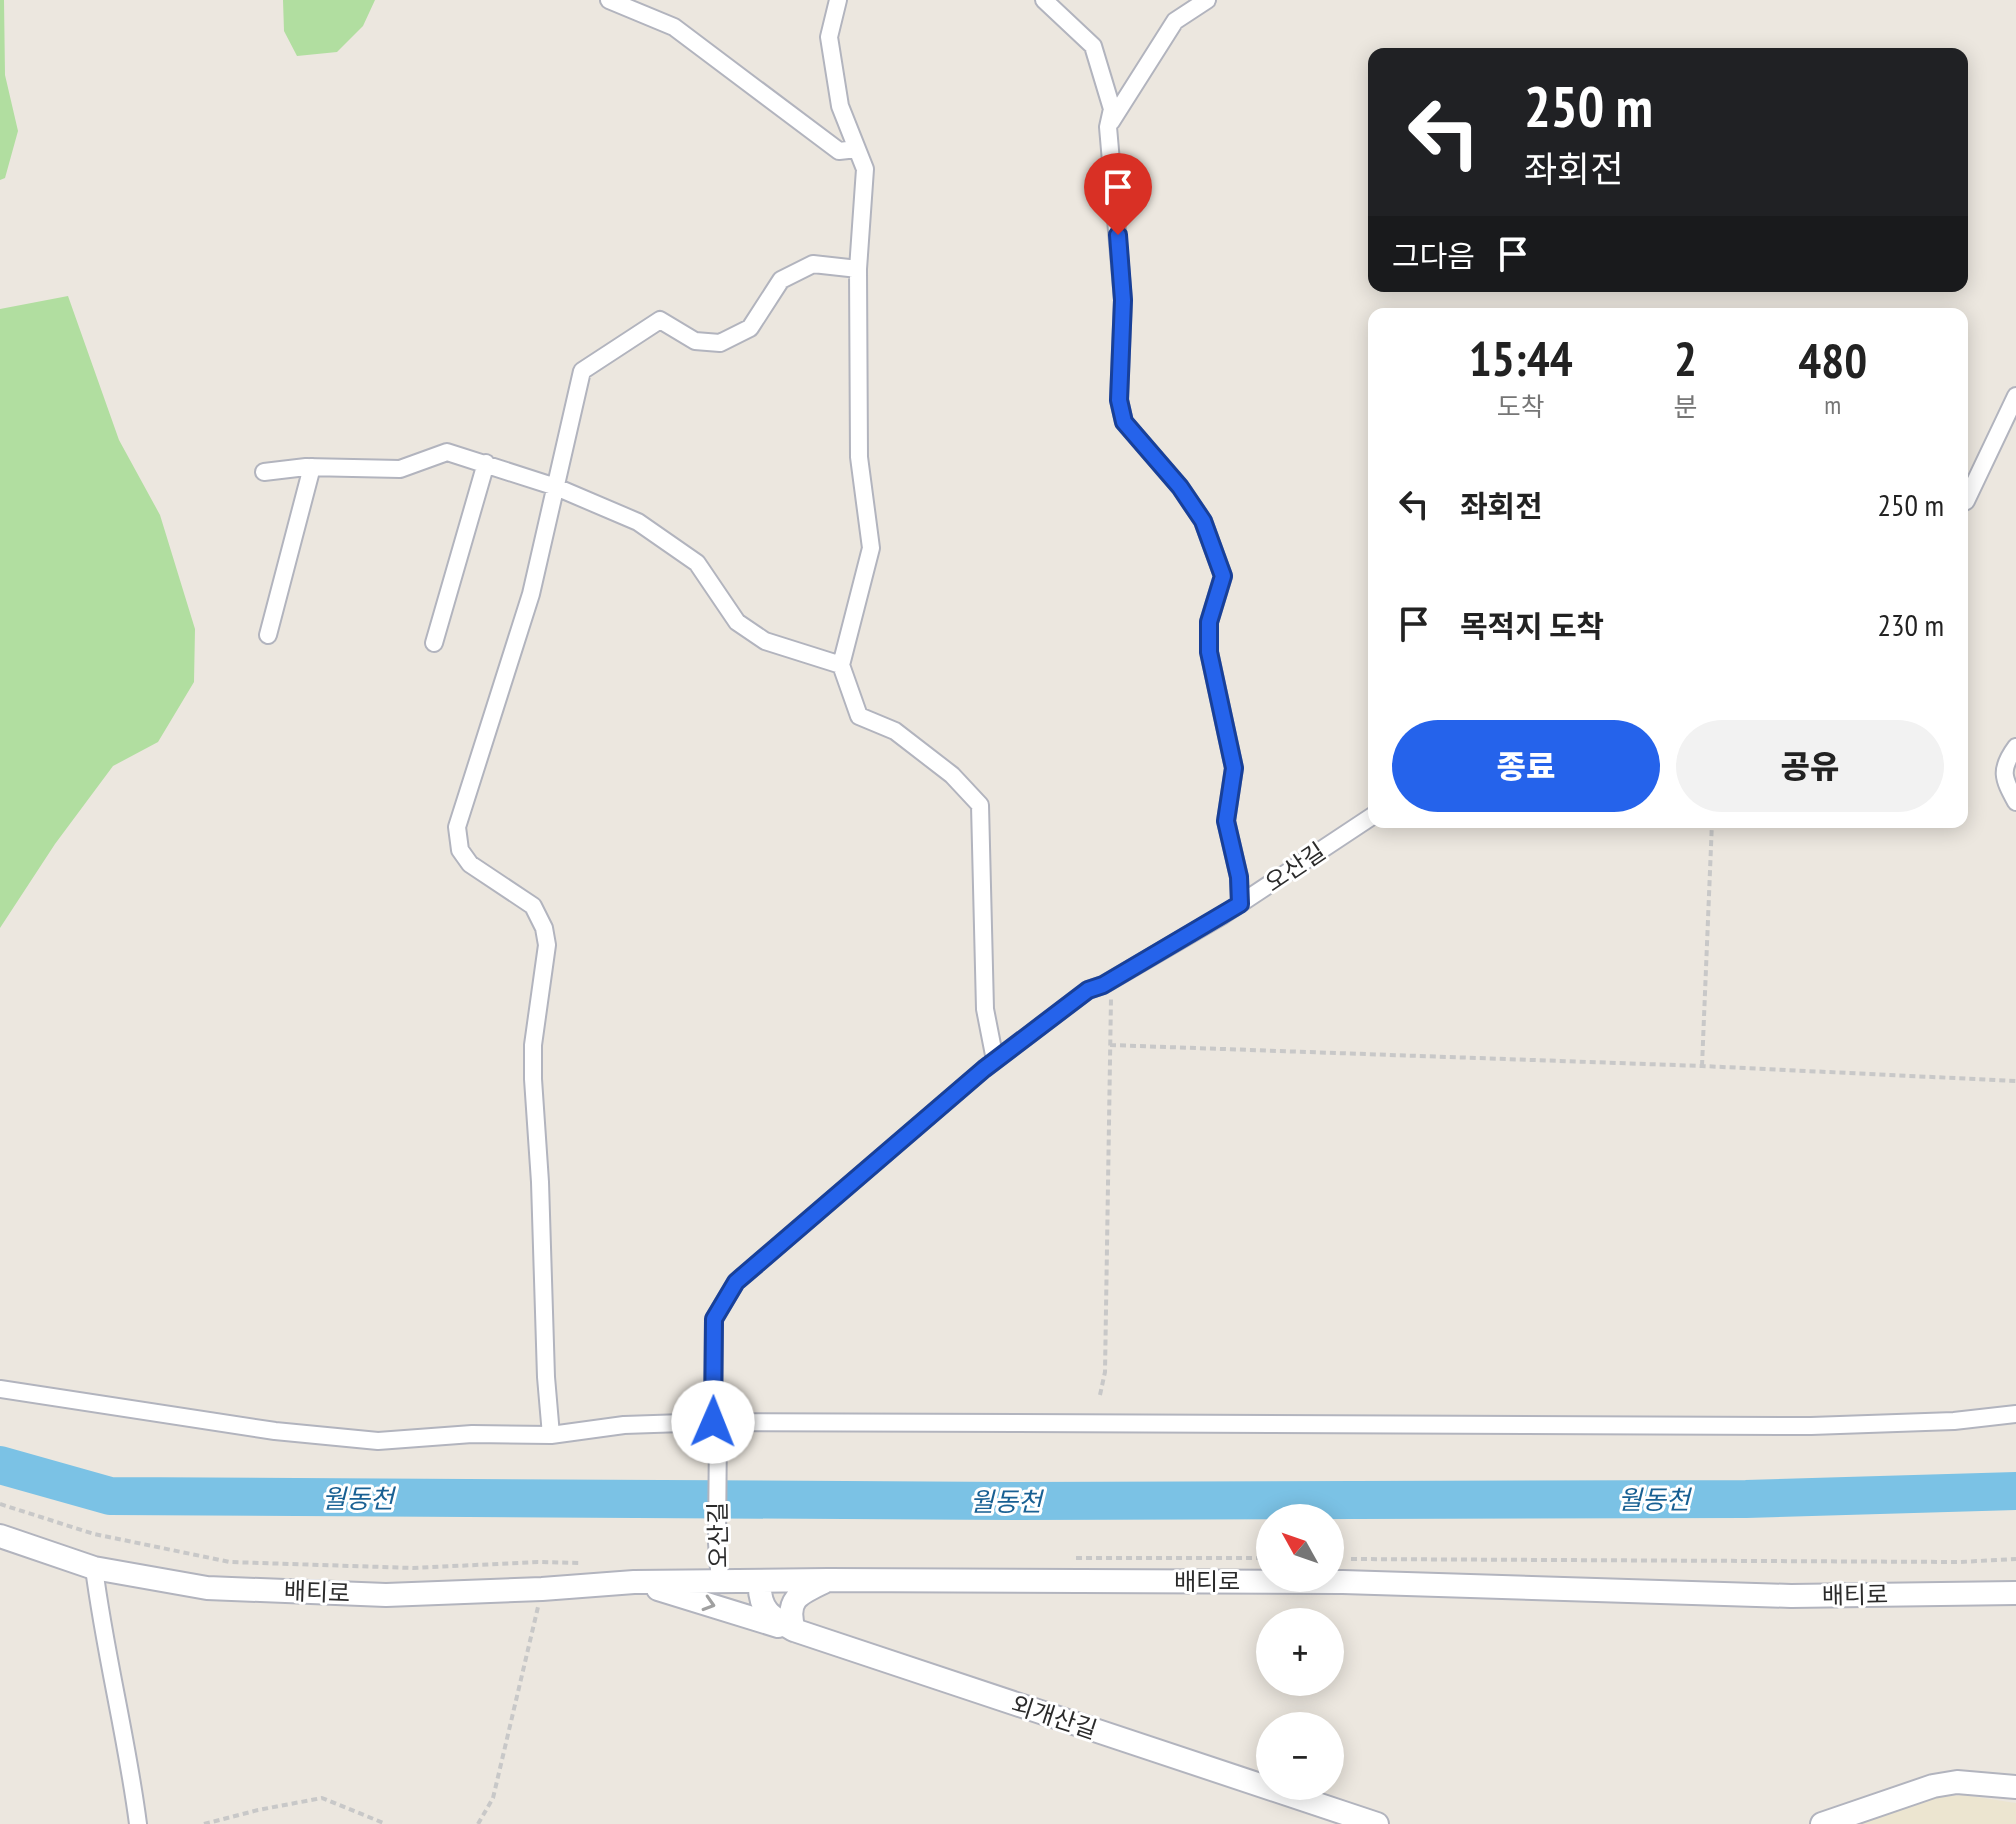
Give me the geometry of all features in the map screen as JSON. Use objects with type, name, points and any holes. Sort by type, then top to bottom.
[{"type":"main road","name":"배티로","points":[[0,1536],[94,1568],[207,1588],[386,1595],[634,1582],[828,1580],[1343,1582],[1791,1596],[2016,1593]]},
{"type":"main road","points":[[794,1630],[789,1614],[794,1600],[828,1580]]},
{"type":"main road","name":"외개산길","points":[[760,1581],[761,1603],[768,1616],[794,1630],[1377,1824]]},
{"type":"main road","points":[[634,1582],[794,1630]]},
{"type":"main road","points":[[1822,1824],[1933,1786],[1957,1782],[2016,1787]]},
{"type":"street","points":[[609,0],[674,27],[839,151],[857,149]]},
{"type":"street","points":[[838,0],[829,37],[840,106],[865,169],[858,269],[859,457],[871,548],[841,665],[859,716],[895,731],[952,775],[980,805],[985,1009],[995,1060]]},
{"type":"street","points":[[1044,0],[1093,46],[1112,109],[1108,127],[1123,300],[1119,400],[1124,422],[1180,487],[1203,521],[1223,576],[1209,622],[1209,652],[1234,768],[1226,821],[1239,877],[1240,904]]},
{"type":"street","points":[[1108,127],[1175,21],[1207,0]]},
{"type":"street","points":[[551,1435],[533,1056],[547,945],[544,928],[533,906],[470,864],[460,850],[457,827],[531,594],[582,371],[660,320],[695,341],[720,343],[750,328],[781,280],[813,264],[858,269]]},
{"type":"street","points":[[1968,497],[2016,396]]},
{"type":"street","points":[[264,472],[312,467],[400,469],[447,452],[486,463],[556,487],[638,522],[697,563],[737,622],[765,641],[841,665]]},
{"type":"street","points":[[434,643],[486,463]]},
{"type":"street","points":[[268,635],[312,467]]},
{"type":"street","points":[[2016,747],[2005,762],[2005,781],[2016,802]]},
{"type":"street","name":"오산길","points":[[720,1582],[714,1319],[736,1282],[995,1060],[1088,990],[1103,985],[1240,904],[1368,819]]},
{"type":"street","points":[[0,1389],[275,1431],[378,1441],[472,1434],[551,1435],[624,1425],[1811,1426],[1954,1421],[2016,1414]]},
{"type":"street","points":[[94,1568],[138,1824]]},
{"type":"path","points":[[1702,1066],[1712,828]]},
{"type":"path","points":[[1100,1395],[1105,1372],[1113,1001],[1103,985]]},
{"type":"path","points":[[1110,1045],[1702,1066],[2016,1081]]},
{"type":"path","points":[[0,1504],[94,1534],[230,1562],[413,1568],[582,1563]]},
{"type":"path","points":[[1065,1558],[1256,1558]]},
{"type":"path","points":[[1346,1559],[1960,1562],[2016,1559]]},
{"type":"path","points":[[478,1824],[493,1798],[542,1589]]},
{"type":"path","points":[[204,1824],[322,1798],[386,1824]]},
{"type":"shaded area","points":[[1963,1795],[2016,1803],[2016,1824],[1859,1824],[1928,1798]]},
{"type":"green space","points":[[0,0],[4,0],[5,75],[18,131],[5,178],[0,180]]},
{"type":"green space","points":[[283,0],[375,0],[363,26],[337,52],[297,56],[284,31]]},
{"type":"green space","points":[[68,296],[119,440],[160,515],[195,629],[194,682],[158,742],[113,766],[55,844],[0,928],[0,309]]},
{"type":"waterway","name":"월동천","points":[[0,1465],[110,1496],[1012,1501],[1746,1499],[2016,1491]]},
{"type":"route","points":[[713,1422],[714,1319],[736,1282],[984,1069],[1088,990],[1103,985],[1240,904],[1239,877],[1226,821],[1234,768],[1209,652],[1209,622],[1223,576],[1203,521],[1180,487],[1124,422],[1119,400],[1123,300],[1118,235]]}]
